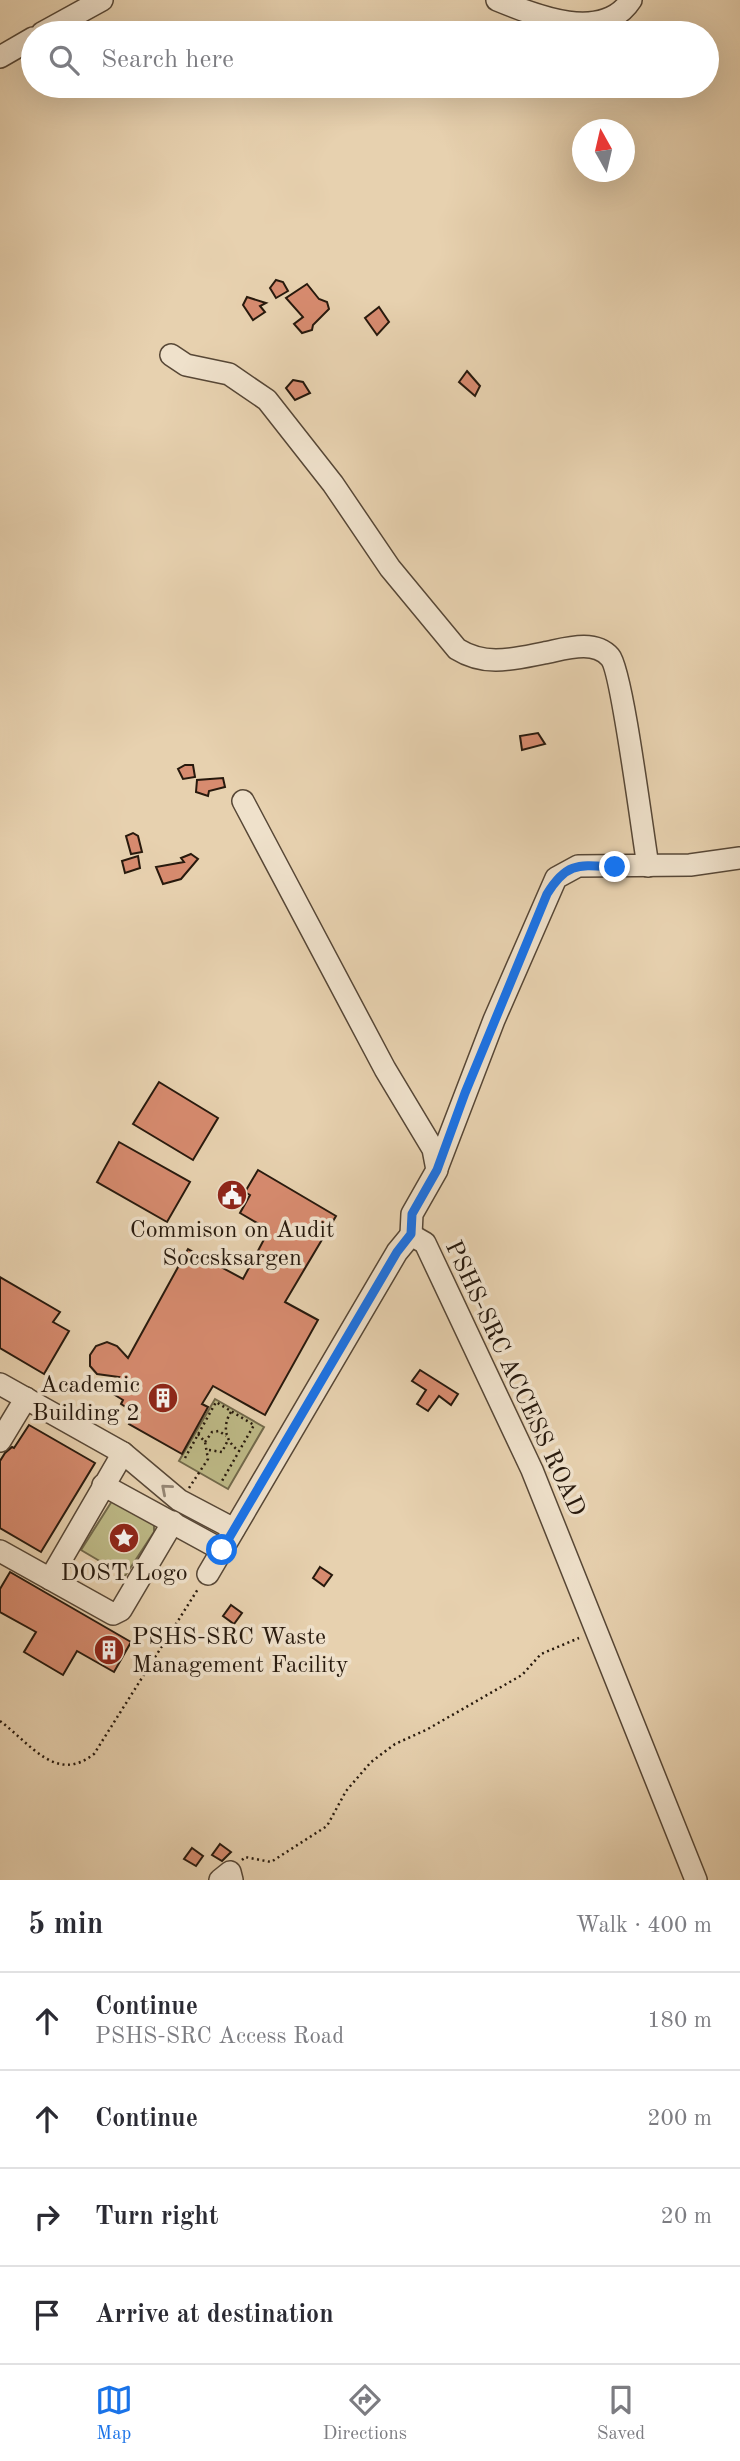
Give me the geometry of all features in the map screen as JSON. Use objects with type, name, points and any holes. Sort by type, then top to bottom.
[{"type":"street","points":[[64,21],[102,0]]},
{"type":"street","points":[[497,0],[578,21]]},
{"type":"street","points":[[604,21],[614,19],[631,0]]},
{"type":"street","points":[[0,57],[21,45]]},
{"type":"street","points":[[171,355],[186,365],[229,374],[267,400],[333,484],[390,568],[457,649],[472,658],[493,661],[580,647],[600,650],[611,658],[621,697],[648,866]]},
{"type":"street","points":[[243,801],[385,1069],[433,1149],[438,1166]]},
{"type":"street","points":[[411,1234],[412,1214],[438,1166],[494,1020],[556,878],[578,866],[705,864],[740,859]]},
{"type":"street","name":"PSHS-SRC ACCESS ROAD","points":[[208,1574],[397,1252],[411,1234],[422,1239],[532,1470],[696,1880]]},
{"type":"street","points":[[0,1384],[123,1453],[179,1500],[234,1529]]},
{"type":"street","points":[[0,1441],[26,1398]]},
{"type":"street","points":[[50,1579],[123,1453]]},
{"type":"street","points":[[103,1485],[222,1550]]},
{"type":"street","points":[[0,1551],[110,1614],[117,1613],[173,1522]]},
{"type":"path","points":[[185,1458],[216,1402],[254,1425],[222,1481]]},
{"type":"path","points":[[198,1434],[214,1453],[222,1452],[228,1439],[226,1422],[231,1412]]},
{"type":"path","points":[[205,1442],[209,1434],[216,1431],[239,1451]]},
{"type":"path","points":[[187,1490],[205,1466],[207,1447]]},
{"type":"path","points":[[0,1721],[51,1762],[62,1767],[82,1764],[94,1755],[208,1574]]},
{"type":"path","points":[[227,1878],[245,1857],[271,1862],[327,1826],[346,1791],[371,1762],[395,1744],[426,1730],[522,1675],[541,1654],[598,1630]]},
{"type":"shaded area","points":[[215,1399],[264,1427],[228,1489],[179,1461]]},
{"type":"shaded area","points":[[112,1501],[154,1524],[154,1532],[125,1576],[81,1550]]},
{"type":"building","points":[[276,280],[283,282],[288,291],[276,298],[270,288]]},
{"type":"building","points":[[307,284],[319,299],[327,302],[329,309],[313,325],[312,330],[302,333],[294,324],[303,317],[286,298]]},
{"type":"building","points":[[247,297],[266,303],[260,306],[265,312],[253,320],[243,305]]},
{"type":"building","points":[[379,307],[389,322],[377,335],[365,318]]},
{"type":"building","points":[[467,371],[480,386],[475,396],[459,382]]},
{"type":"building","points":[[293,380],[303,382],[310,393],[295,400],[286,388]]},
{"type":"building","points":[[538,733],[545,744],[522,750],[520,736]]},
{"type":"building","points":[[193,765],[195,777],[183,779],[178,769]]},
{"type":"building","points":[[223,778],[225,787],[209,791],[208,796],[196,792],[197,780]]},
{"type":"building","points":[[133,833],[138,836],[142,852],[131,854],[126,836]]},
{"type":"building","points":[[191,854],[198,859],[181,879],[163,884],[156,867],[184,862],[181,858]]},
{"type":"building","points":[[138,856],[140,868],[125,873],[122,861]]},
{"type":"building","points":[[159,1082],[218,1118],[193,1160],[133,1124]]},
{"type":"building","points":[[119,1142],[190,1182],[167,1222],[97,1182]]},
{"type":"building","points":[[258,1170],[336,1216],[285,1302],[318,1320],[265,1415],[213,1386],[202,1404],[208,1407],[182,1454],[129,1424],[135,1413],[121,1404],[123,1400],[110,1392],[119,1377],[97,1374],[90,1366],[90,1355],[96,1346],[107,1342],[117,1346],[128,1358],[188,1249],[243,1279],[269,1230],[240,1213],[250,1195],[245,1192]]},
{"type":"building","points":[[0,1277],[60,1312],[53,1322],[69,1331],[44,1374],[0,1348]]},
{"type":"building","points":[[420,1370],[458,1394],[451,1405],[439,1396],[428,1411],[417,1404],[426,1390],[412,1381]]},
{"type":"building","points":[[29,1425],[95,1463],[41,1552],[0,1528],[0,1461],[5,1453],[14,1448]]},
{"type":"building","points":[[320,1567],[332,1575],[324,1586],[313,1578]]},
{"type":"building","points":[[10,1572],[131,1642],[114,1672],[77,1651],[63,1675],[24,1652],[36,1632],[0,1612],[0,1589]]},
{"type":"building","points":[[231,1605],[242,1613],[234,1624],[223,1616]]},
{"type":"building","points":[[220,1844],[231,1852],[222,1861],[212,1855]]},
{"type":"building","points":[[192,1848],[203,1856],[196,1866],[184,1859]]},
{"type":"place","name":"Commison on Audit Soccsksargen","points":[[232,1195]]},
{"type":"place","name":"Academic Building 2","points":[[163,1398]]},
{"type":"place","name":"DOST Logo","points":[[124,1538]]},
{"type":"place","name":"PSHS-SRC Waste Management Facility","points":[[109,1650]]},
{"type":"route","points":[[222,1550],[397,1252],[411,1234],[412,1214],[437,1170],[494,1020],[556,878],[578,866],[615,867]]}]
